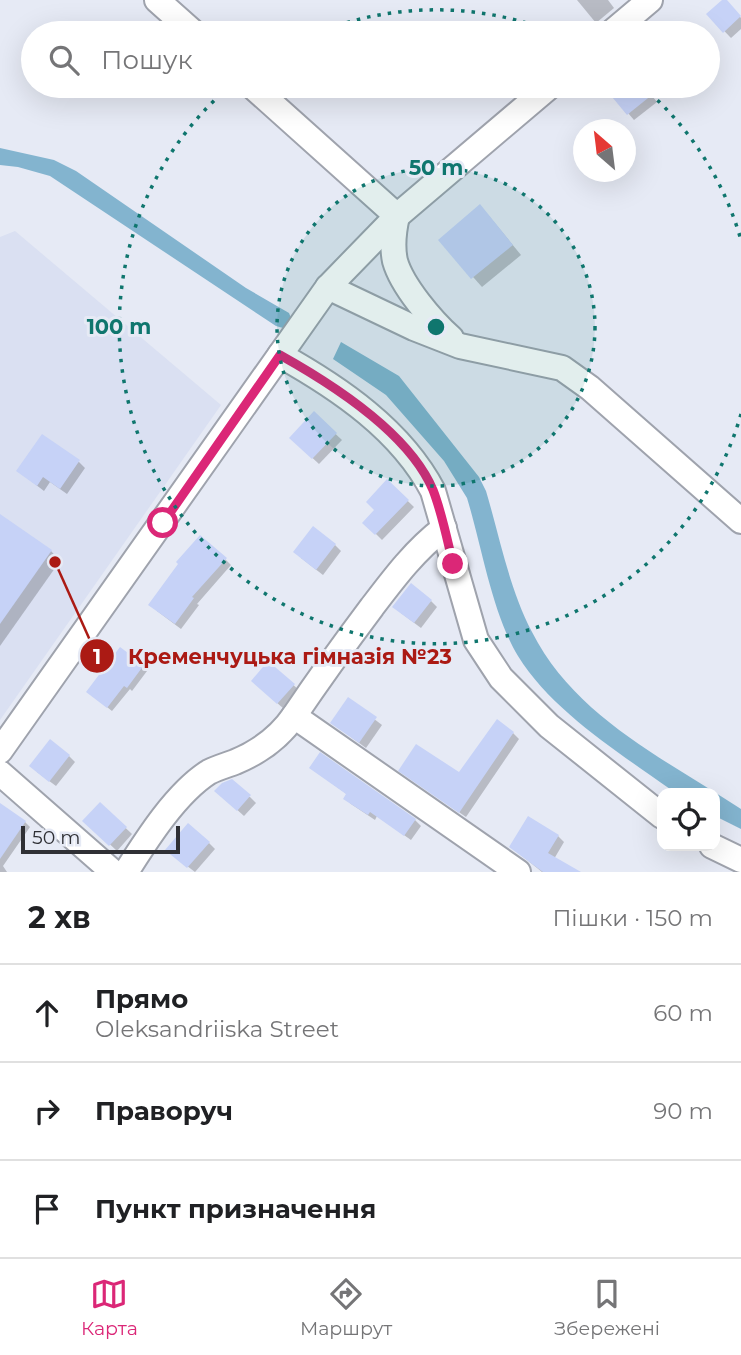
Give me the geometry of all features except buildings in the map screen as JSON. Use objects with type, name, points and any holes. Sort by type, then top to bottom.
[{"type":"street","points":[[157,0],[181,21]]},
{"type":"street","points":[[625,21],[650,0]]},
{"type":"street","points":[[265,98],[397,216]]},
{"type":"street","points":[[0,751],[328,288],[397,216],[536,98]]},
{"type":"street","points":[[397,216],[394,230],[395,261],[437,325],[460,346]]},
{"type":"street","points":[[328,288],[460,346],[562,368],[590,388],[741,521]]},
{"type":"street","points":[[280,355],[307,369],[346,397],[401,444],[422,470],[433,491],[477,640],[501,678],[549,726],[657,812]]},
{"type":"street","points":[[126,872],[178,799],[209,772],[261,749],[283,732],[332,659],[396,575],[421,545],[444,528]]},
{"type":"street","points":[[294,716],[518,872]]},
{"type":"street","points":[[0,773],[113,872]]},
{"type":"street","points":[[720,850],[741,860]]},
{"type":"shaded area","points":[[15,231],[221,405],[0,720],[0,237]]},
{"type":"water","points":[[0,148],[54,160],[76,171],[246,288],[289,313],[289,323],[283,328],[276,326],[50,176],[0,165]]},
{"type":"water","points":[[341,342],[399,376],[479,477],[486,491],[517,598],[532,632],[550,662],[572,688],[624,734],[708,788],[669,788],[587,729],[532,676],[518,656],[501,620],[467,498],[444,461],[386,395],[333,359]]},
{"type":"water","points":[[720,796],[741,809],[741,829],[720,818]]},
{"type":"place","name":"Кременчуцька гімназія №23","points":[[55,562]]},
{"type":"route","points":[[163,523],[280,355],[307,369],[346,397],[401,444],[422,470],[433,491],[453,564]]}]
